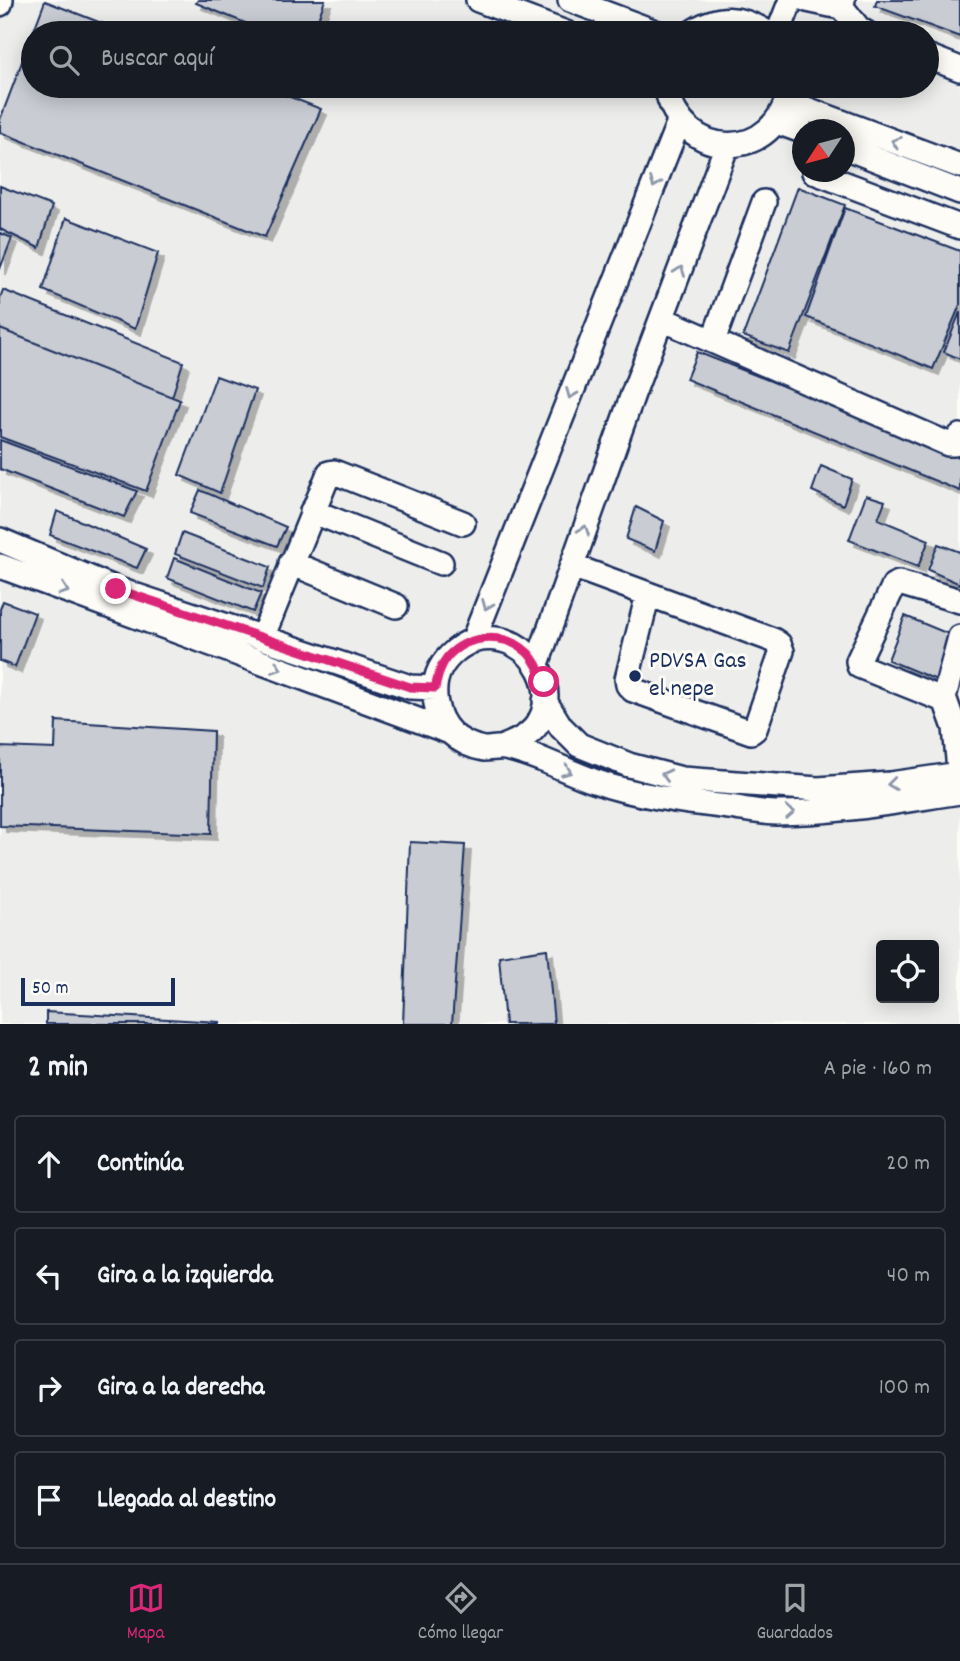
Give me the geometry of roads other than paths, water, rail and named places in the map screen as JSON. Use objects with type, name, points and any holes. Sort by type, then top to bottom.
[{"type":"street","points":[[478,0],[534,21]]},
{"type":"street","points":[[570,0],[626,21]]},
{"type":"street","points":[[783,21],[791,0]]},
{"type":"street","points":[[807,0],[835,6],[841,2],[854,21]]},
{"type":"street","points":[[708,21],[729,9],[747,21]]},
{"type":"street","points":[[939,61],[960,69]]},
{"type":"street","points":[[668,98],[687,129],[706,141],[727,145],[749,142],[761,136],[785,103]]},
{"type":"street","points":[[785,103],[795,119]]},
{"type":"street","points":[[785,103],[960,166]]},
{"type":"street","points":[[473,641],[680,119]]},
{"type":"street","points":[[537,664],[633,394],[727,145]]},
{"type":"street","points":[[855,151],[960,192]]},
{"type":"street","points":[[843,182],[960,227]]},
{"type":"street","points":[[713,341],[764,202]]},
{"type":"street","points":[[662,319],[948,444],[954,444],[960,436]]},
{"type":"street","points":[[262,638],[329,473],[334,472],[463,523]]},
{"type":"street","points":[[312,511],[441,563]]},
{"type":"street","points":[[0,540],[116,589],[410,687],[435,688]]},
{"type":"street","points":[[291,563],[396,606]]},
{"type":"street","points":[[0,566],[450,732],[466,743],[484,749],[503,747],[528,735],[539,720],[545,701],[544,682],[537,664],[527,652],[511,642],[492,638],[473,641],[451,653],[440,670],[435,688],[436,707],[450,732]]},
{"type":"street","points":[[572,566],[648,594],[779,644],[782,651],[755,729],[751,732],[633,690],[628,685],[627,679],[648,594]]},
{"type":"street","points":[[944,697],[939,698],[863,670],[858,661],[894,585],[899,583],[960,601]]},
{"type":"street","points":[[960,637],[944,697],[955,728],[960,780]]},
{"type":"street","points":[[545,701],[561,727],[579,746],[629,765],[682,779],[818,789],[890,785],[960,774]]},
{"type":"street","points":[[503,747],[596,782],[681,801],[775,813],[852,808],[960,792]]},
{"type":"place","name":"PDVSA Gas el nepe","points":[[635,676]]}]
